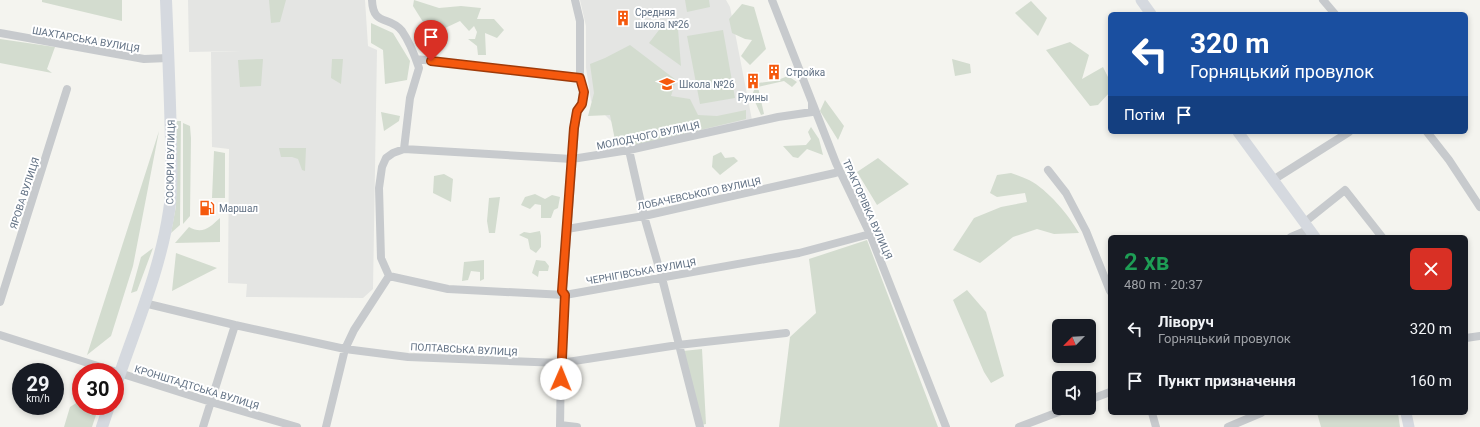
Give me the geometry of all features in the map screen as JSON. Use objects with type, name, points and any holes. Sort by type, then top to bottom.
[{"type":"main road","name":"СОСЮРИ ВУЛИЦЯ","points":[[123,363],[162,246],[170,210],[172,188],[166,0]]},
{"type":"main road","points":[[1141,0],[1150,12]]},
{"type":"main road","points":[[1240,134],[1310,229]]},
{"type":"main road","points":[[102,427],[106,415]]},
{"type":"main road","points":[[1406,415],[1408,427]]},
{"type":"street","points":[[326,427],[345,349],[354,330],[389,276],[381,258],[379,188],[382,168],[386,158],[393,153],[404,149],[410,98],[419,68],[402,32],[396,25],[380,20],[376,16],[373,11],[372,0]]},
{"type":"street","points":[[575,0],[580,21],[580,78],[584,92],[582,104],[577,111],[562,291],[565,295],[561,363],[560,426],[577,427]]},
{"type":"street","name":"ТРАКТОРІВКА ВУЛИЦЯ","points":[[772,0],[836,163],[870,234],[946,427]]},
{"type":"street","points":[[1324,0],[1333,12]]},
{"type":"street","name":"ШАХТАРСЬКА ВУЛИЦЯ","points":[[0,33],[147,60],[168,58]]},
{"type":"street","points":[[416,60],[580,78]]},
{"type":"street","name":"ЯРОВА ВУЛИЦЯ","points":[[0,302],[67,89]]},
{"type":"street","name":"МОЛОДЧОГО ВУЛИЦЯ","points":[[404,149],[572,159],[630,150],[778,117],[812,112],[812,102]]},
{"type":"street","points":[[1274,180],[1346,134]]},
{"type":"street","points":[[1429,134],[1480,207]]},
{"type":"street","points":[[630,150],[644,216],[662,278],[700,427]]},
{"type":"street","points":[[1048,170],[1066,193],[1086,231],[1108,286]]},
{"type":"street","name":"ЛОБАЧЕВСЬКОГО ВУЛИЦЯ","points":[[567,229],[644,216],[835,173]]},
{"type":"street","points":[[1296,235],[1310,229],[1345,190],[1380,235]]},
{"type":"street","name":"ЧЕРНІГІВСЬКА ВУЛИЦЯ","points":[[389,276],[448,289],[565,295],[799,253],[870,234]]},
{"type":"street","name":"ПОЛТАВСЬКА ВУЛИЦЯ","points":[[144,303],[345,349],[408,357],[561,363],[678,344],[786,333]]},
{"type":"street","points":[[203,427],[235,325]]},
{"type":"street","name":"КРОНШТАДТСЬКА ВУЛИЦЯ","points":[[0,335],[88,363]]},
{"type":"street","points":[[1468,338],[1480,336]]},
{"type":"street","name":"КРОНШТАДТСЬКА ВУЛИЦЯ","points":[[124,374],[297,427]]},
{"type":"street","points":[[1096,397],[1108,393]]},
{"type":"street","points":[[1019,427],[1052,414]]},
{"type":"street","points":[[1153,415],[1156,427]]},
{"type":"street","points":[[1228,427],[1256,415]]},
{"type":"shaded area","points":[[42,0],[122,0],[122,21],[42,2]]},
{"type":"shaded area","points":[[188,0],[365,0],[368,46],[377,50],[373,289],[363,298],[246,297],[247,284],[228,283],[229,149],[212,147],[211,52],[240,51],[189,52]]},
{"type":"shaded area","points":[[269,0],[286,0],[280,22],[271,23]]},
{"type":"shaded area","points":[[414,0],[439,8],[461,6],[481,8],[477,19],[494,19],[504,30],[497,38],[485,33],[486,55],[478,55],[477,46],[468,39],[475,39],[477,32],[474,26],[469,31],[460,21],[443,29],[423,22],[413,6]]},
{"type":"shaded area","name":"Школа №26","points":[[580,0],[726,0],[730,7],[752,120],[637,147],[591,101],[586,68],[586,26]]},
{"type":"shaded area","points":[[685,0],[709,0],[710,7],[687,12]]},
{"type":"shaded area","points":[[1031,1],[1047,18],[1038,36],[1015,13]]},
{"type":"shaded area","points":[[742,4],[754,7],[766,49],[750,65],[741,56],[752,40],[745,39],[732,33],[729,19]]},
{"type":"shaded area","points":[[371,23],[393,33],[410,61],[407,80],[385,84],[383,50],[371,43]]},
{"type":"shaded area","points":[[662,26],[678,29],[681,66],[649,43]]},
{"type":"shaded area","points":[[723,30],[735,98],[700,104],[687,36]]},
{"type":"shaded area","points":[[0,39],[55,47],[47,69],[52,73],[0,63]]},
{"type":"shaded area","points":[[1070,42],[1089,55],[1082,79],[1103,67],[1108,77],[1108,94],[1098,105],[1090,106],[1046,50]]},
{"type":"shaded area","points":[[630,45],[676,80],[671,96],[690,99],[698,115],[717,116],[746,110],[746,119],[638,145],[616,145],[610,115],[588,116],[594,93],[590,64]]},
{"type":"shaded area","points":[[263,59],[261,86],[240,87],[238,60]]},
{"type":"shaded area","points":[[332,59],[343,59],[341,84],[331,78]]},
{"type":"shaded area","points":[[952,59],[970,64],[971,73],[955,76]]},
{"type":"shaded area","points":[[788,76],[797,82],[792,87],[784,81],[758,87],[764,114],[761,115],[752,95],[757,83],[775,81]]},
{"type":"shaded area","points":[[825,100],[844,126],[838,140],[820,111]]},
{"type":"shaded area","points":[[381,112],[400,116],[399,121],[384,131]]},
{"type":"shaded area","points":[[175,121],[181,121],[180,225],[171,233],[176,206]]},
{"type":"shaded area","points":[[183,123],[190,126],[191,138],[190,216],[183,224]]},
{"type":"shaded area","points":[[811,127],[819,139],[823,155],[807,149],[798,158],[793,157],[783,146],[806,145],[811,139],[808,132]]},
{"type":"shaded area","points":[[159,131],[133,266],[111,336],[87,355]]},
{"type":"shaded area","points":[[279,148],[306,148],[305,171],[302,170],[298,159],[292,157],[281,157]]},
{"type":"shaded area","points":[[214,151],[225,153],[225,198],[212,198]]},
{"type":"shaded area","points":[[721,152],[725,158],[734,157],[738,161],[720,175],[712,167],[713,156]]},
{"type":"shaded area","points":[[878,158],[909,184],[877,205],[857,172]]},
{"type":"shaded area","points":[[1011,173],[1036,184],[1050,196],[1069,218],[1079,233],[1054,234],[1037,229],[1013,237],[980,263],[953,250],[974,218],[1001,207],[1027,202],[1025,193],[997,197],[990,193],[997,175]]},
{"type":"shaded area","points":[[444,174],[453,179],[451,202],[433,193],[434,176]]},
{"type":"shaded area","points":[[535,194],[545,199],[552,195],[560,197],[558,208],[554,210],[551,218],[541,218],[541,205],[535,204],[530,209],[521,205],[525,197]]},
{"type":"shaded area","points":[[500,197],[495,233],[489,233],[487,221],[489,198]]},
{"type":"shaded area","points":[[220,218],[220,242],[175,243],[189,227],[198,230],[206,229]]},
{"type":"shaded area","points":[[540,231],[541,247],[536,253],[530,249],[528,239],[519,235],[524,232],[530,233]]},
{"type":"shaded area","points":[[867,240],[938,427],[779,427],[790,337],[816,313],[809,259]]},
{"type":"shaded area","points":[[153,248],[137,291],[131,293],[141,257]]},
{"type":"shaded area","points":[[176,253],[217,268],[172,291]]},
{"type":"shaded area","points":[[484,260],[484,279],[480,281],[480,272],[471,271],[468,280],[462,281],[464,262]]},
{"type":"shaded area","points":[[536,260],[545,261],[549,266],[548,271],[539,271],[538,277],[532,273]]},
{"type":"shaded area","points":[[967,290],[986,312],[1004,376],[991,383],[984,372],[953,300]]},
{"type":"shaded area","points":[[702,349],[706,424],[702,425],[683,351]]},
{"type":"shaded area","points":[[72,406],[72,415],[96,415],[92,427],[64,427],[70,407]]},
{"type":"shaded area","points":[[1318,415],[1398,415],[1400,427],[1321,427]]},
{"type":"place","name":"Средняя школа №26","points":[[623,18]]},
{"type":"place","name":"Стройка","points":[[774,72]]},
{"type":"place","name":"Руины","points":[[753,81]]},
{"type":"place","name":"Школа №26","points":[[667,84]]},
{"type":"place","name":"Маршал","points":[[207,208]]},
{"type":"route","points":[[431,61],[580,78],[584,92],[582,104],[577,111],[574,128],[562,291],[565,295],[561,379]]}]
